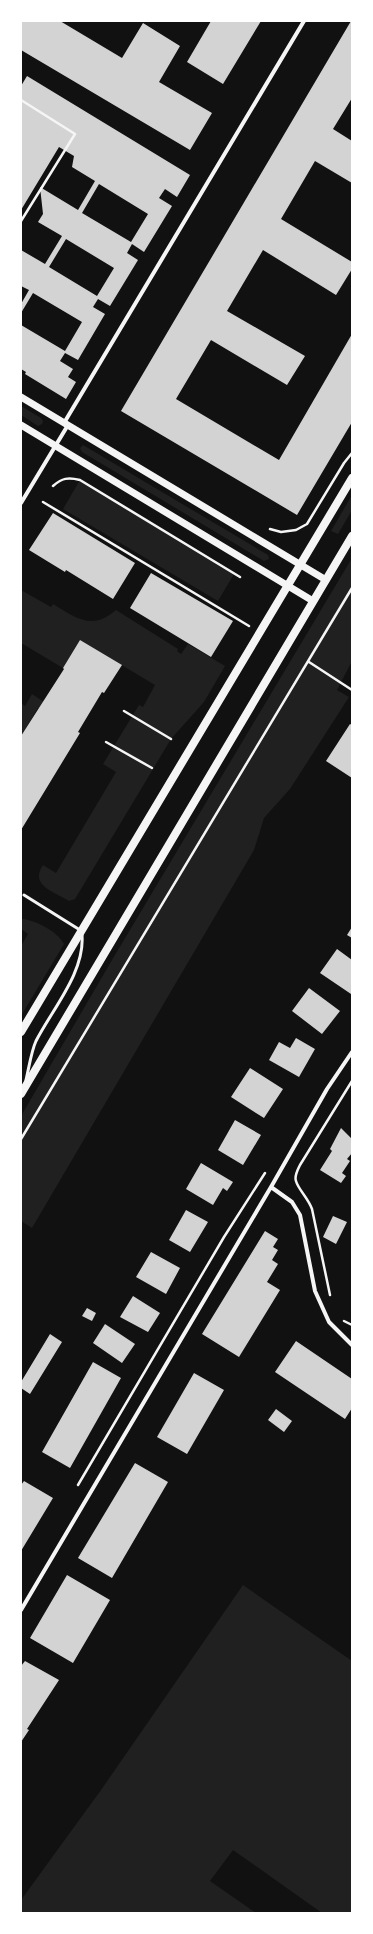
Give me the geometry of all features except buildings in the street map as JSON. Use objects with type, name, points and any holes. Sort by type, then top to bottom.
[{"type":"main road","points":[[21,1032],[352,478]]},
{"type":"main road","points":[[22,1093],[352,536]]},
{"type":"street","points":[[21,503],[304,21]]},
{"type":"street","points":[[21,397],[326,580]]},
{"type":"street","points":[[21,425],[313,601]]},
{"type":"street","points":[[21,1610],[271,1187],[327,1089],[352,1052]]},
{"type":"street","points":[[271,1187],[292,1202],[300,1215],[315,1291],[329,1322],[352,1344]]},
{"type":"lane","points":[[22,1093],[35,1043],[79,964],[83,947],[82,930],[24,895]]},
{"type":"path","points":[[21,100],[75,134],[21,221]]},
{"type":"path","points":[[270,529],[281,532],[296,530],[307,524],[344,463],[352,453]]},
{"type":"path","points":[[53,486],[61,479],[71,478],[80,480],[240,577]]},
{"type":"path","points":[[43,502],[249,626]]},
{"type":"path","points":[[21,1139],[309,662],[352,588]]},
{"type":"path","points":[[309,662],[352,690]]},
{"type":"path","points":[[124,711],[171,739]]},
{"type":"path","points":[[106,742],[152,768]]},
{"type":"path","points":[[330,1297],[312,1208],[296,1180],[296,1176],[300,1165],[352,1081]]},
{"type":"path","points":[[78,1486],[224,1237],[267,1171]]},
{"type":"path","points":[[340,1316],[343,1321],[352,1325]]},
{"type":"shaded area","points":[[21,406],[41,418],[43,421],[42,424],[38,426],[21,415]]},
{"type":"shaded area","points":[[83,445],[268,555],[269,559],[264,561],[82,452],[80,448]]},
{"type":"shaded area","points":[[80,480],[234,574],[218,601],[63,509]]},
{"type":"shaded area","points":[[352,495],[352,510],[338,534],[331,531]]},
{"type":"shaded area","points":[[352,558],[352,661],[337,690],[349,697],[290,789],[264,818],[254,850],[32,1228],[21,1221],[21,1116],[112,960]]},
{"type":"shaded area","points":[[21,590],[51,607],[53,604],[69,614],[84,620],[99,620],[116,610],[178,649],[177,651],[181,654],[188,644],[225,666],[204,702],[171,739],[75,899],[69,901],[45,887],[39,878],[39,872],[43,865],[56,873],[116,772],[103,764],[139,705],[143,707],[155,685],[80,640],[63,668],[21,643]]},
{"type":"shaded area","points":[[32,694],[44,702],[40,709],[38,708],[21,736],[21,703],[25,706]]},
{"type":"shaded area","points":[[22,919],[46,927],[57,935],[64,944],[21,1016],[21,946],[28,934],[21,929]]},
{"type":"shaded area","points":[[243,1585],[352,1661],[352,1913],[322,1913],[233,1850],[210,1881],[256,1913],[21,1913],[21,1900],[101,1790]]}]
